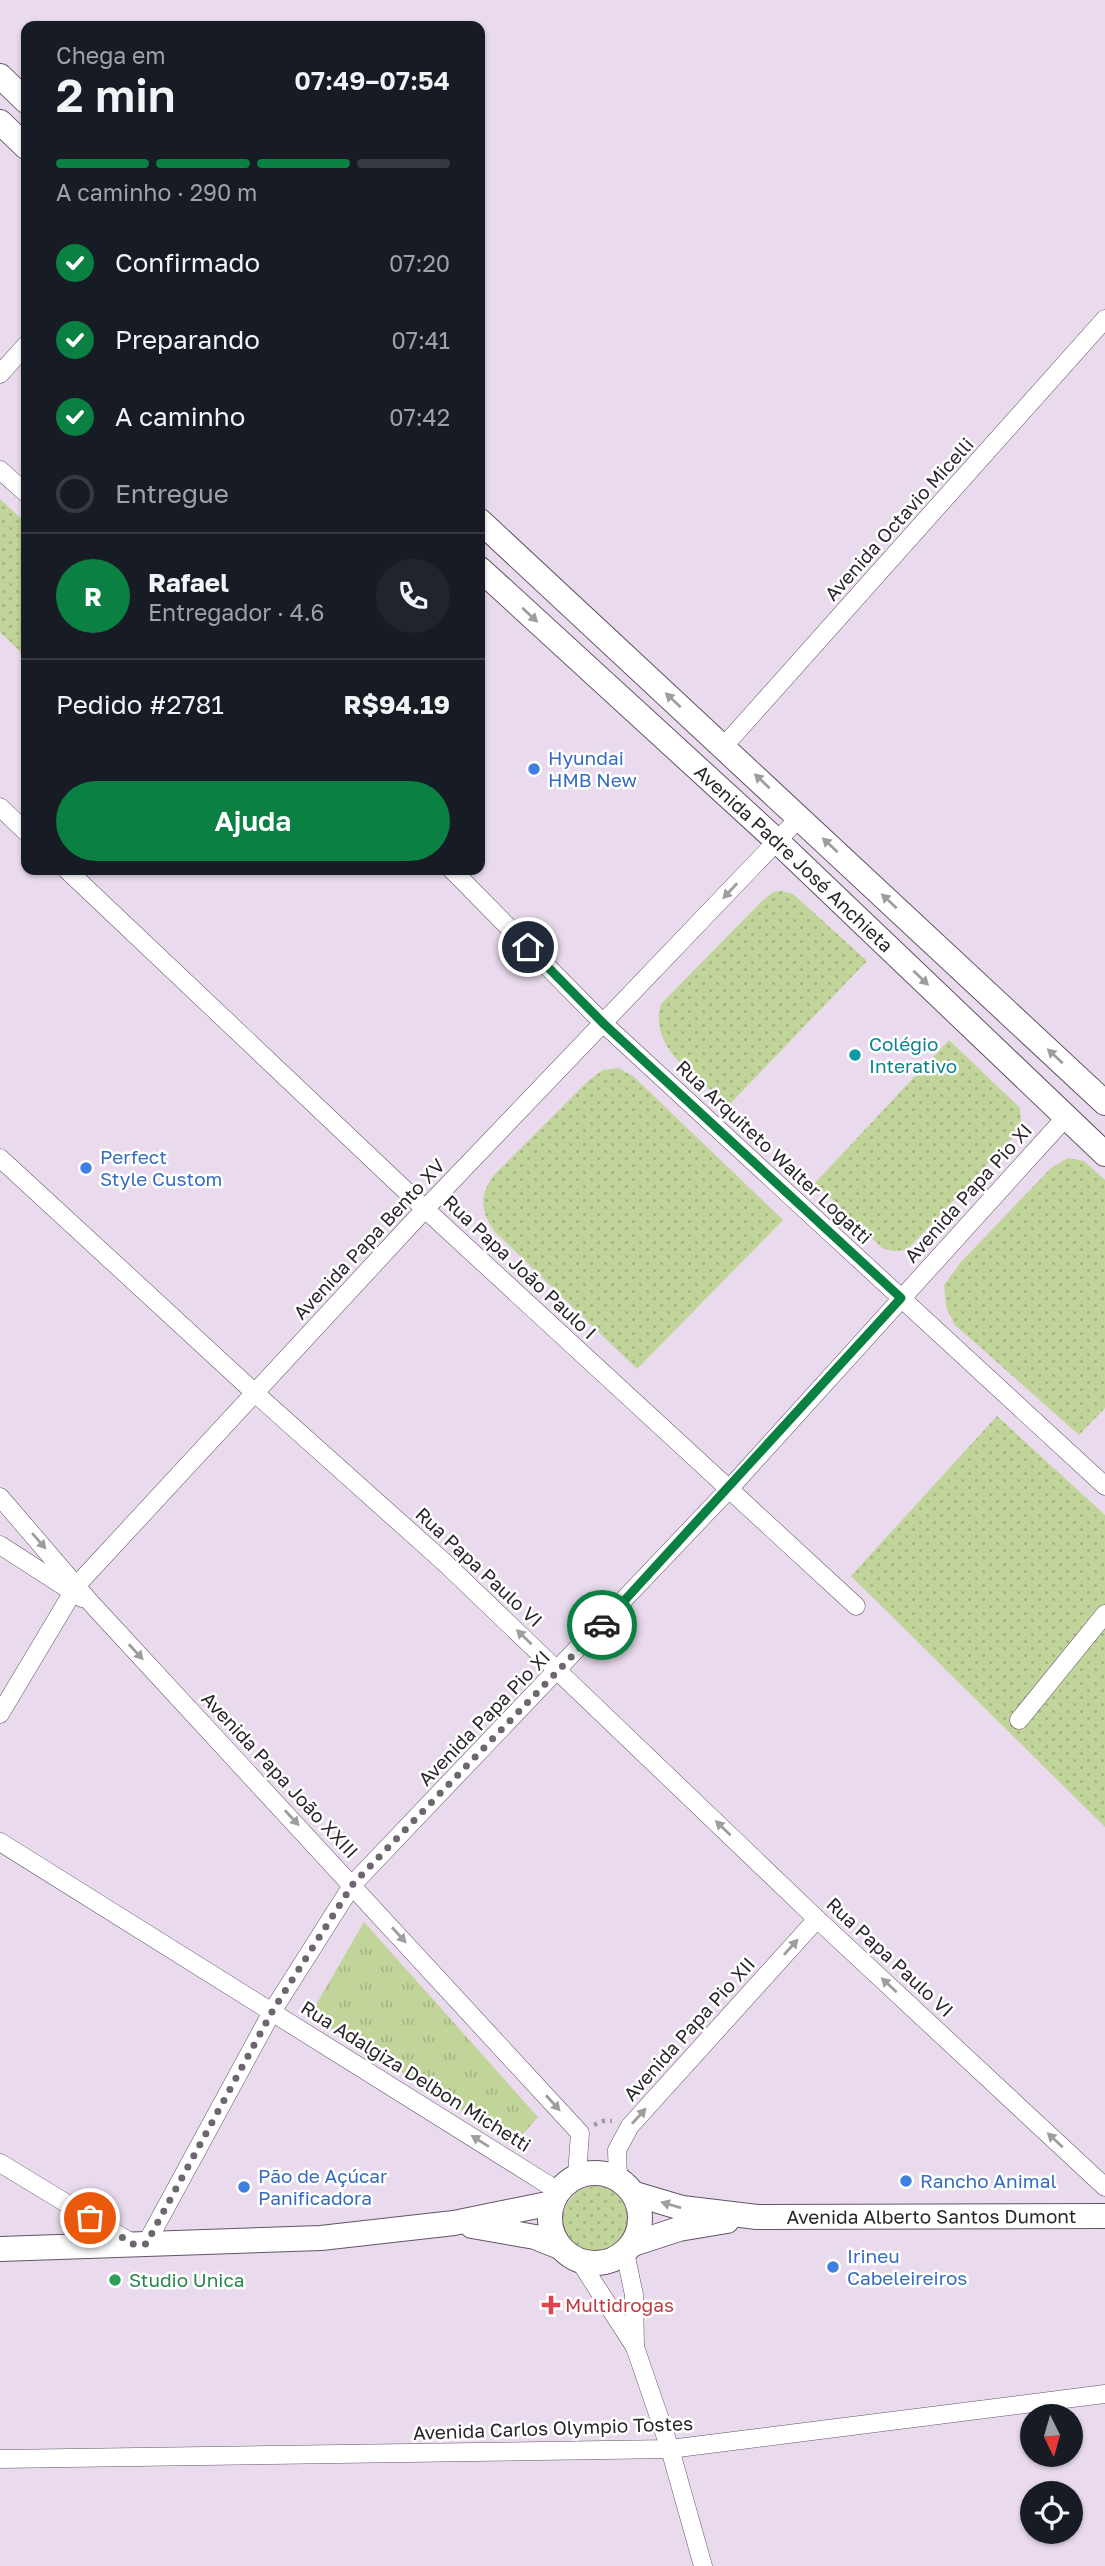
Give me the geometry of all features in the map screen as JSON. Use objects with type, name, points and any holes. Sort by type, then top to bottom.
[{"type":"main road","points":[[0,76],[21,96]]},
{"type":"main road","points":[[0,122],[21,142]]},
{"type":"main road","name":"Avenida Padre José Anchieta","points":[[485,526],[1105,1103]]},
{"type":"main road","name":"Avenida Padre José Anchieta","points":[[485,574],[777,841],[1105,1154]]},
{"type":"main road","points":[[0,2249],[321,2238],[454,2223],[563,2190],[604,2173],[626,2186],[641,2219],[629,2248],[603,2262],[569,2253],[535,2237],[454,2223]]},
{"type":"main road","name":"Avenida Alberto Santos Dumont","points":[[626,2186],[682,2208],[757,2217],[1105,2216]]},
{"type":"main road","points":[[563,2190],[551,2225],[569,2253]]},
{"type":"main road","name":"Avenida Alberto Santos Dumont","points":[[629,2248],[679,2229],[757,2217]]},
{"type":"street","name":"Avenida Octavio Micelli","points":[[724,746],[1105,319]]},
{"type":"street","points":[[0,374],[21,351]]},
{"type":"street","points":[[0,470],[21,489]]},
{"type":"street","points":[[0,807],[21,826]]},
{"type":"street","name":"Avenida Papa Bento XV","points":[[0,1714],[75,1589],[425,1209],[800,817]]},
{"type":"street","name":"Rua Papa João Paulo I","points":[[72,875],[425,1209],[856,1606]]},
{"type":"street","name":"Rua Arquiteto Walter Logatti","points":[[457,875],[604,1024],[1105,1486]]},
{"type":"street","name":"Avenida Papa Pio XI","points":[[140,2244],[273,2010],[353,1884],[559,1671],[730,1488],[1066,1117]]},
{"type":"street","name":"Rua Papa Paulo VI","points":[[0,1158],[255,1393],[446,1563],[817,1919],[1105,2187]]},
{"type":"street","name":"Avenida Papa João XXIII","points":[[0,1497],[75,1589],[353,1884],[580,2133],[563,2190]]},
{"type":"street","points":[[0,1545],[75,1589]]},
{"type":"street","points":[[1019,1720],[1105,1614]]},
{"type":"street","name":"Rua Adalgiza Delbon Michetti","points":[[0,1842],[563,2190]]},
{"type":"street","name":"Avenida Papa Pio XII","points":[[626,2186],[617,2150],[630,2126],[817,1919]]},
{"type":"street","points":[[0,2163],[140,2244]]},
{"type":"street","points":[[629,2248],[634,2295],[635,2347]]},
{"type":"street","points":[[569,2253],[635,2347],[670,2449],[704,2566]]},
{"type":"street","name":"Avenida Carlos Olympio Tostes","points":[[0,2459],[670,2449],[1105,2394]]},
{"type":"green space","points":[[0,499],[21,518],[21,652],[0,632]]},
{"type":"green space","points":[[773,892],[793,894],[867,961],[729,1105],[679,1062],[669,1049],[659,1020],[661,1004],[760,903]]},
{"type":"green space","points":[[949,1040],[1020,1108],[1021,1122],[1016,1134],[907,1250],[893,1251],[882,1248],[815,1183]]},
{"type":"green space","points":[[618,1068],[633,1076],[783,1220],[637,1369],[495,1232],[486,1217],[483,1204],[486,1190],[494,1175],[589,1080],[603,1070]]},
{"type":"green space","points":[[1068,1158],[1084,1161],[1105,1180],[1105,1408],[1079,1435],[954,1324],[946,1306],[944,1285],[961,1262],[1051,1168]]},
{"type":"green space","points":[[997,1416],[1105,1515],[1105,1827],[851,1576]]},
{"type":"green space","points":[[364,1922],[538,2117],[515,2143],[310,2015]]},
{"type":"green space","points":[[589,2186],[603,2186],[615,2191],[624,2200],[629,2219],[627,2232],[620,2243],[603,2252],[589,2252],[577,2247],[568,2238],[563,2226],[563,2212],[568,2200],[577,2191]]},
{"type":"way so far","points":[[90,2218],[135,2245],[146,2244],[273,2010],[353,1884],[602,1625]]},
{"type":"place","name":"Hyundai HMB New","points":[[534,769]]},
{"type":"place","name":"Colégio Interativo","points":[[855,1055]]},
{"type":"place","name":"Perfect Style Custom","points":[[86,1168]]},
{"type":"place","name":"Rancho Animal","points":[[906,2181]]},
{"type":"place","name":"Pão de Açúcar Panificadora","points":[[244,2187]]},
{"type":"place","name":"Irineu Cabeleireiros","points":[[833,2267]]},
{"type":"place","name":"Studio Unica","points":[[115,2280]]},
{"type":"place","name":"Multidrogas","points":[[551,2305]]},
{"type":"route","points":[[528,947],[604,1024],[901,1298],[602,1625]]}]
